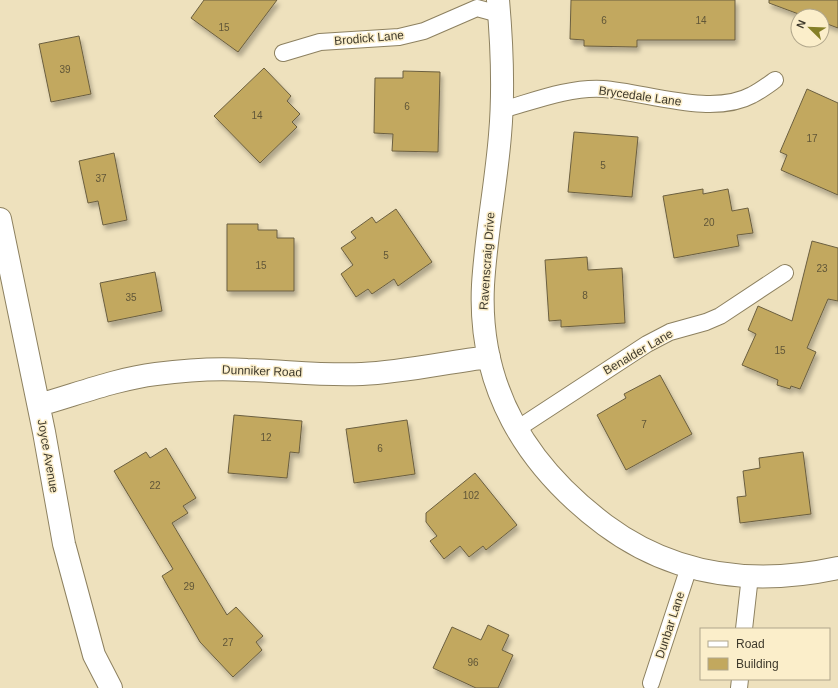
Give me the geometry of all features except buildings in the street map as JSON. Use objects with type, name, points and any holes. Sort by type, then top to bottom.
[{"type":"street","name":"Ravenscraig Drive","points":[[498,7],[503,71],[502,110],[497,167],[486,249],[483,286],[483,314],[489,357],[500,396],[512,422],[528,447],[547,470],[568,493],[592,515],[617,534],[644,549],[673,562],[706,571],[750,576],[777,577],[813,574],[838,568]]},
{"type":"street","name":"Joyce Avenue","points":[[0,219],[39,405],[64,544],[94,656],[111,688]]},
{"type":"street","name":"Dunniker Road","points":[[39,405],[74,396],[112,383],[178,371],[223,369],[317,374],[363,374],[404,370],[489,357]]},
{"type":"lane","name":"Brodick Lane","points":[[283,53],[320,42],[399,37],[424,31],[477,8],[498,7]]},
{"type":"lane","name":"Brycedale Lane","points":[[502,110],[585,89],[603,89],[692,102],[720,103],[733,101],[752,95],[775,80]]},
{"type":"lane","name":"Benalder Lane","points":[[517,429],[647,344],[670,332],[706,322],[720,316],[785,272]]},
{"type":"lane","name":"Dunbar Lane","points":[[651,683],[689,567]]},
{"type":"lane","points":[[744,628],[750,576]]}]
